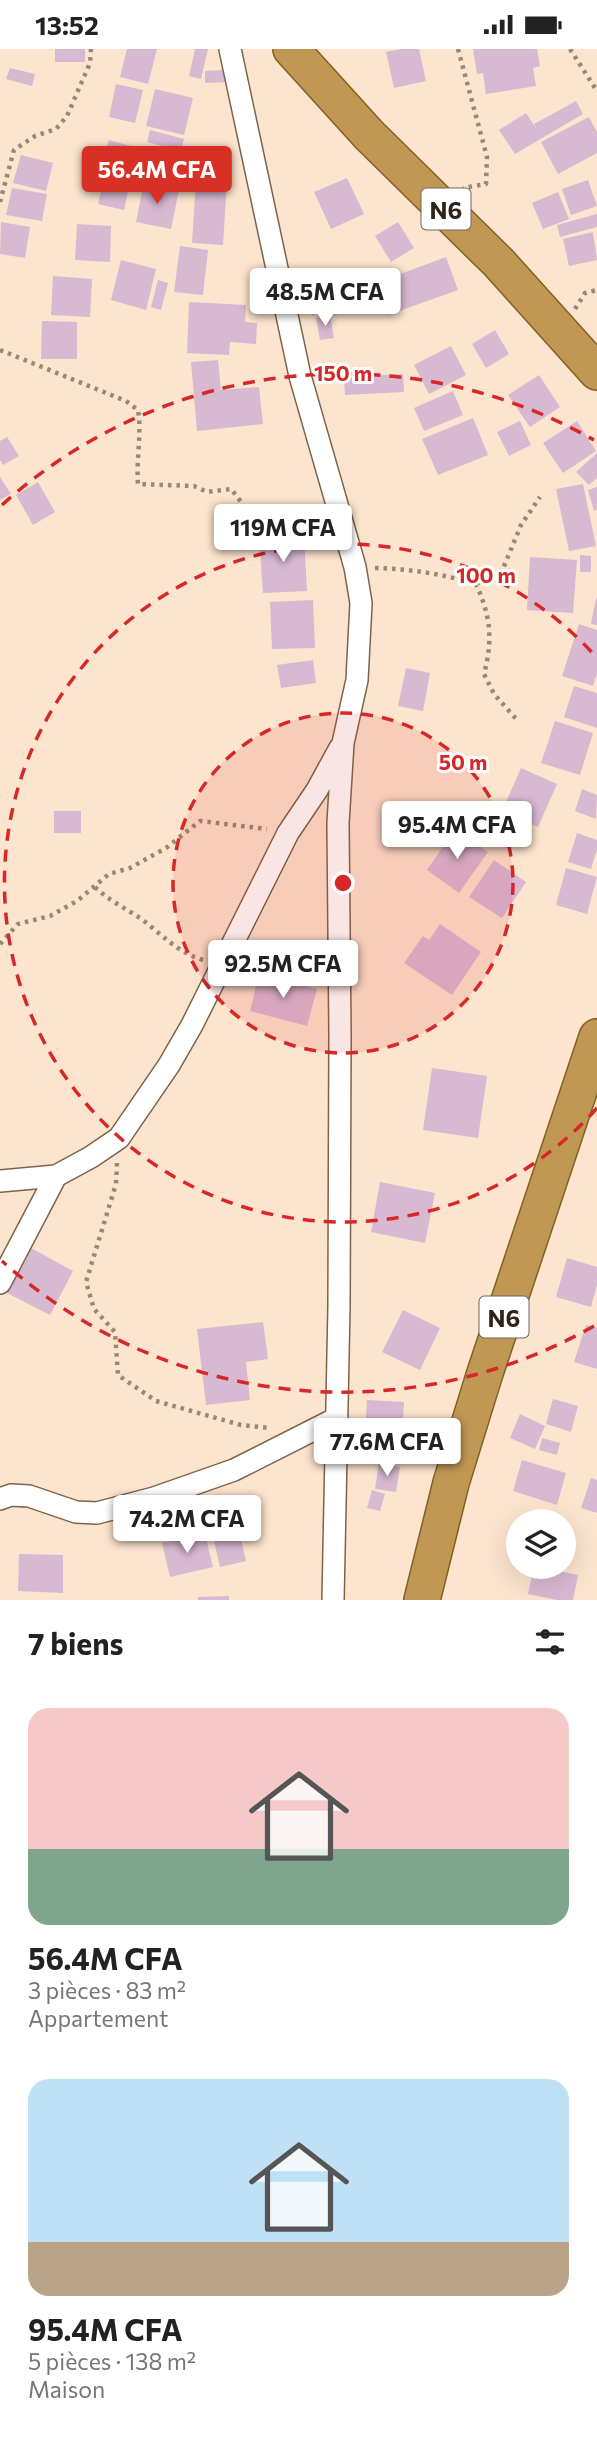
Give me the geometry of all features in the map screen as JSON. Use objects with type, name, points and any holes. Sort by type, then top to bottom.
[{"type":"highway","name":"N6","points":[[291,49],[369,135],[499,263],[597,372]]},
{"type":"highway","name":"N6","points":[[422,1600],[451,1483],[484,1376],[597,1037]]},
{"type":"street","points":[[230,49],[300,376],[355,567],[361,603],[358,680],[343,743],[338,824],[340,1048],[333,1600]]},
{"type":"street","points":[[0,1181],[56,1176],[91,1157],[119,1137],[169,1065],[192,1025],[288,833],[317,790],[343,743]]},
{"type":"street","points":[[0,1283],[56,1176]]},
{"type":"street","points":[[0,1499],[11,1495],[29,1496],[76,1512],[97,1513],[154,1498],[234,1471],[299,1435],[337,1418]]},
{"type":"path","points":[[0,202],[14,150],[35,136],[56,129],[67,116],[90,63],[91,49]]},
{"type":"path","points":[[431,194],[486,184],[487,157],[458,49]]},
{"type":"path","points":[[570,49],[597,91]]},
{"type":"path","points":[[0,350],[127,401],[138,410],[138,484],[194,486],[207,492],[231,489],[246,508],[271,517],[304,523],[333,537],[355,567],[408,569],[445,575],[476,584],[502,571],[521,525],[540,497]]},
{"type":"path","points":[[476,584],[488,610],[491,648],[484,674],[494,694],[518,721]]},
{"type":"path","points":[[0,944],[18,924],[50,916],[95,887],[109,874],[130,868],[166,848],[200,821],[288,833]]},
{"type":"path","points":[[95,887],[106,898],[144,921],[188,955],[220,965]]},
{"type":"path","points":[[119,1137],[116,1184],[86,1282],[94,1309],[115,1332],[118,1375],[156,1401],[241,1425],[277,1428],[299,1435]]},
{"type":"building","points":[[55,49],[85,49],[85,62],[55,62]]},
{"type":"building","points":[[127,49],[157,49],[148,84],[120,77]]},
{"type":"building","points":[[195,49],[208,49],[201,79],[189,76]]},
{"type":"building","points":[[419,49],[426,81],[394,88],[386,52]]},
{"type":"building","points":[[473,49],[537,49],[540,66],[533,68],[536,86],[486,94],[483,73],[477,74]]},
{"type":"building","points":[[10,68],[35,74],[32,86],[6,79]]},
{"type":"building","points":[[225,70],[226,82],[205,83],[205,71]]},
{"type":"building","points":[[116,84],[143,90],[135,123],[109,117]]},
{"type":"building","points":[[155,89],[193,98],[184,135],[146,126]]},
{"type":"building","points":[[576,101],[583,114],[515,154],[499,130],[526,113],[538,131],[534,124]]},
{"type":"building","points":[[589,117],[597,132],[597,153],[558,174],[541,142]]},
{"type":"building","points":[[150,130],[184,139],[181,151],[147,142]]},
{"type":"building","points":[[109,140],[138,148],[130,178],[100,170]]},
{"type":"building","points":[[21,155],[53,163],[46,191],[13,183]]},
{"type":"building","points":[[347,178],[364,214],[331,229],[314,192]]},
{"type":"building","points":[[196,180],[227,182],[223,245],[192,243]]},
{"type":"building","points":[[588,180],[597,206],[571,215],[562,189]]},
{"type":"building","points":[[103,181],[129,187],[124,210],[98,204]]},
{"type":"building","points":[[144,182],[179,190],[171,229],[136,222]]},
{"type":"building","points":[[12,188],[47,194],[42,221],[6,215]]},
{"type":"building","points":[[558,192],[569,219],[543,229],[532,203]]},
{"type":"building","points":[[597,214],[597,227],[560,237],[557,225]]},
{"type":"building","points":[[1,222],[30,227],[25,258],[0,254]]},
{"type":"building","points":[[398,222],[414,248],[391,262],[375,236]]},
{"type":"building","points":[[77,224],[111,226],[110,262],[75,260]]},
{"type":"building","points":[[593,232],[597,260],[569,266],[563,239]]},
{"type":"building","points":[[180,246],[208,250],[203,295],[174,292]]},
{"type":"building","points":[[446,257],[458,290],[388,315],[376,283]]},
{"type":"building","points":[[121,260],[156,269],[146,310],[111,300]]},
{"type":"building","points":[[53,276],[92,279],[90,317],[51,315]]},
{"type":"building","points":[[158,280],[168,283],[161,310],[151,307]]},
{"type":"building","points":[[189,302],[246,305],[245,322],[257,323],[256,344],[230,342],[229,355],[187,353]]},
{"type":"building","points":[[330,315],[334,338],[320,340],[316,318]]},
{"type":"building","points":[[42,321],[77,322],[77,359],[41,359]]},
{"type":"building","points":[[495,330],[509,354],[486,368],[472,344]]},
{"type":"building","points":[[451,346],[466,375],[429,394],[414,365]]},
{"type":"building","points":[[218,360],[221,390],[259,387],[263,424],[197,431],[191,362]]},
{"type":"building","points":[[403,374],[404,392],[345,395],[344,377]]},
{"type":"building","points":[[539,375],[560,407],[530,427],[508,395]]},
{"type":"building","points":[[453,391],[463,415],[424,431],[414,408]]},
{"type":"building","points":[[473,418],[488,455],[438,475],[422,439]]},
{"type":"building","points":[[520,421],[531,445],[509,456],[497,432]]},
{"type":"building","points":[[577,421],[596,451],[563,473],[543,443]]},
{"type":"building","points":[[7,437],[19,456],[3,465],[0,460],[0,441]]},
{"type":"building","points":[[597,453],[597,478],[589,485],[576,472]]},
{"type":"building","points":[[0,477],[11,494],[0,500]]},
{"type":"building","points":[[38,482],[55,512],[33,525],[16,495]]},
{"type":"building","points":[[583,484],[596,546],[569,551],[556,489]]},
{"type":"building","points":[[597,487],[597,510],[594,511],[588,490]]},
{"type":"building","points":[[304,535],[307,591],[263,593],[259,537]]},
{"type":"building","points":[[580,555],[591,556],[591,572],[580,572]]},
{"type":"building","points":[[530,557],[577,560],[573,613],[527,610]]},
{"type":"building","points":[[597,598],[597,625],[591,624]]},
{"type":"building","points":[[313,600],[315,648],[272,649],[270,602]]},
{"type":"building","points":[[579,624],[597,630],[597,673],[593,686],[562,676]]},
{"type":"building","points":[[313,660],[316,683],[281,688],[277,665]]},
{"type":"building","points":[[406,668],[430,673],[423,711],[398,706]]},
{"type":"building","points":[[574,686],[597,693],[597,728],[564,717]]},
{"type":"building","points":[[555,721],[593,733],[580,775],[541,763]]},
{"type":"building","points":[[521,768],[557,784],[538,827],[502,811]]},
{"type":"building","points":[[582,789],[597,795],[596,819],[575,811]]},
{"type":"building","points":[[54,811],[81,811],[81,833],[54,833]]},
{"type":"building","points":[[455,829],[488,852],[459,893],[427,870]]},
{"type":"building","points":[[577,833],[597,840],[591,869],[568,862]]},
{"type":"building","points":[[494,860],[526,882],[502,918],[469,897]]},
{"type":"building","points":[[566,868],[597,877],[587,914],[556,905]]},
{"type":"building","points":[[440,924],[481,952],[452,995],[404,963],[423,936],[429,940]]},
{"type":"building","points":[[259,974],[317,989],[307,1026],[250,1011]]},
{"type":"building","points":[[432,1068],[487,1076],[478,1138],[423,1130]]},
{"type":"building","points":[[380,1182],[435,1193],[425,1243],[371,1232]]},
{"type":"building","points":[[31,1248],[73,1271],[50,1315],[7,1293]]},
{"type":"building","points":[[567,1258],[597,1267],[597,1285],[591,1307],[556,1297]]},
{"type":"building","points":[[403,1310],[440,1328],[420,1370],[382,1352]]},
{"type":"building","points":[[263,1322],[268,1359],[246,1362],[250,1400],[206,1405],[197,1329]]},
{"type":"building","points":[[586,1325],[597,1328],[597,1369],[574,1362]]},
{"type":"building","points":[[553,1399],[578,1406],[571,1432],[546,1424]]},
{"type":"building","points":[[367,1400],[404,1402],[401,1455],[364,1452]]},
{"type":"building","points":[[520,1414],[545,1426],[535,1449],[510,1438]]},
{"type":"building","points":[[542,1438],[560,1443],[557,1455],[539,1450]]},
{"type":"building","points":[[522,1460],[566,1473],[557,1505],[513,1491]]},
{"type":"building","points":[[379,1463],[400,1467],[396,1492],[375,1489]]},
{"type":"building","points":[[591,1478],[597,1480],[597,1513],[581,1508]]},
{"type":"building","points":[[372,1490],[385,1494],[380,1511],[367,1508]]},
{"type":"building","points":[[187,1500],[194,1531],[155,1540],[148,1509]]},
{"type":"building","points":[[238,1526],[246,1561],[220,1567],[212,1532]]},
{"type":"building","points":[[205,1534],[213,1567],[170,1577],[162,1543]]},
{"type":"building","points":[[19,1554],[63,1555],[63,1593],[18,1591]]},
{"type":"building","points":[[578,1575],[573,1600],[557,1600],[528,1594],[531,1579],[576,1579]]},
{"type":"building","points":[[229,1596],[229,1600],[198,1600],[198,1597]]}]
